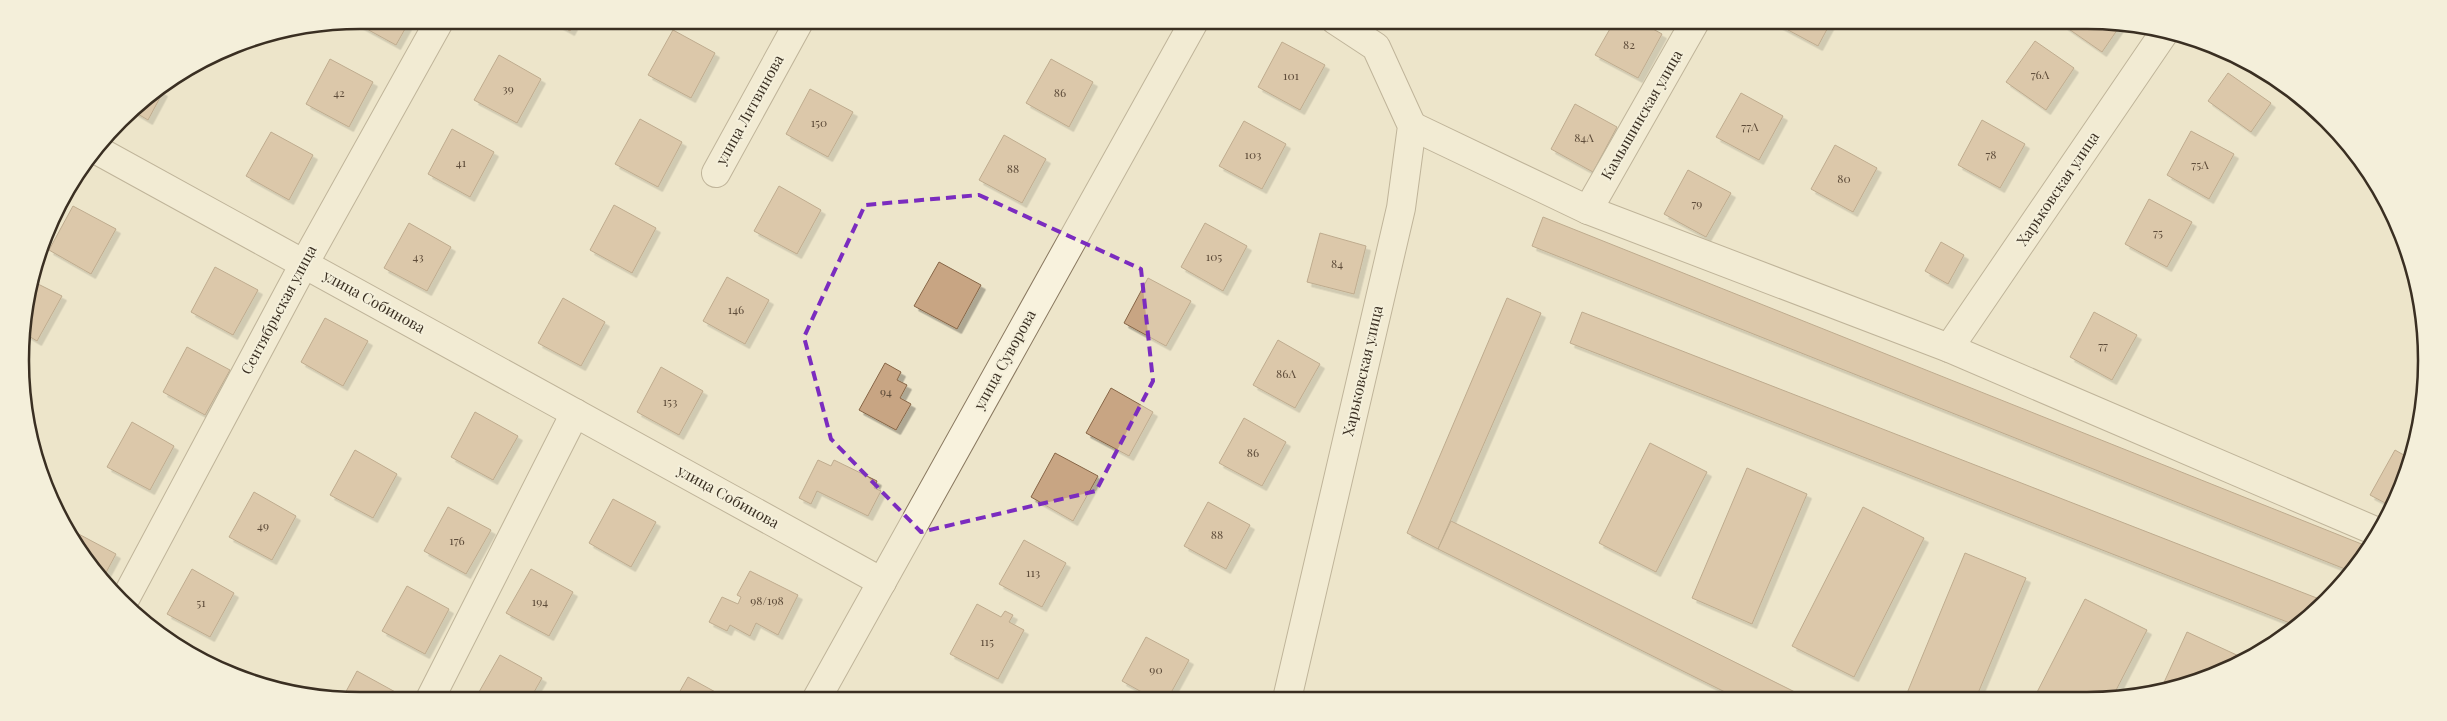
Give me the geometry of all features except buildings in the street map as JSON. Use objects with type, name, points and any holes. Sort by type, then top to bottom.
[{"type":"street","name":"Сентябрьская улица","points":[[127,596],[304,264],[435,29]]},
{"type":"street","name":"улица Литвинова","points":[[716,173],[795,29]]},
{"type":"street","name":"улица Суворова","points":[[820,692],[1190,29]]},
{"type":"street","points":[[1349,29],[1376,47],[1412,126],[1588,210],[1949,348],[2372,529]]},
{"type":"street","name":"Камышинская улица","points":[[1588,210],[1691,29]]},
{"type":"street","name":"Харьковская улица","points":[[1949,348],[2161,37]]},
{"type":"street","name":"Харьковская улица","points":[[1289,692],[1401,208],[1412,126]]},
{"type":"street","name":"улица Собинова","points":[[102,153],[882,582]]},
{"type":"street","points":[[434,692],[575,413]]},
{"type":"highlighted area","points":[[979,195],[1141,269],[1153,381],[1096,491],[921,532],[831,439],[804,337],[865,205]]}]
